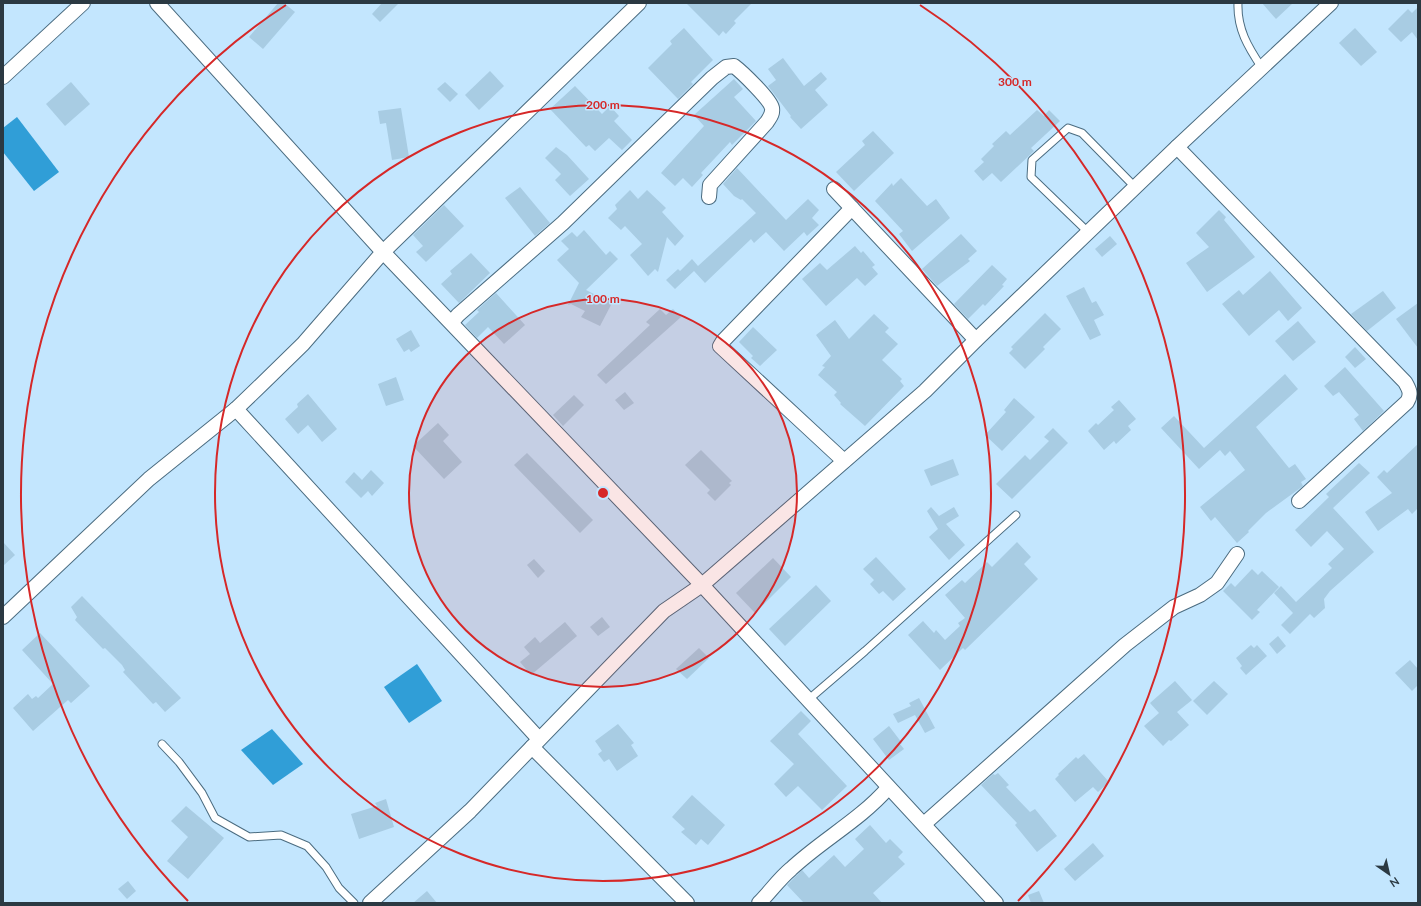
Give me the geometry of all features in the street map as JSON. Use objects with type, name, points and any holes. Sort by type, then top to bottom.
[{"type":"street","points":[[3,77],[83,3]]},
{"type":"street","points":[[157,3],[383,252],[452,322],[702,585],[888,788],[924,824],[996,903]]},
{"type":"street","points":[[3,617],[149,480],[236,409],[303,344],[383,252],[639,3]]},
{"type":"street","points":[[370,903],[470,811],[664,611],[702,585],[925,391],[1135,187],[1331,3]]},
{"type":"street","points":[[452,322],[458,314],[562,223],[712,78],[726,67],[734,66],[744,73],[771,106],[772,114],[767,122],[710,185],[709,197]]},
{"type":"street","points":[[1177,147],[1405,382],[1409,389],[1410,397],[1407,402],[1299,501]]},
{"type":"street","points":[[834,189],[976,340]]},
{"type":"street","points":[[844,462],[720,346],[723,340],[852,208]]},
{"type":"street","points":[[236,409],[535,743],[687,903]]},
{"type":"street","points":[[924,824],[1125,645],[1174,607],[1200,595],[1218,582],[1237,554]]},
{"type":"street","points":[[759,903],[790,869],[831,836],[873,806],[888,788]]},
{"type":"lane","points":[[1238,3],[1241,31],[1248,48],[1262,68]]},
{"type":"lane","points":[[1088,232],[1031,177],[1032,160],[1068,128],[1082,133],[1135,187]]},
{"type":"lane","points":[[808,700],[865,651],[1016,515]]},
{"type":"lane","points":[[162,744],[179,762],[202,793],[215,818],[249,836],[281,835],[307,846],[326,867],[339,888],[354,903]]},
{"type":"water","points":[[17,117],[59,172],[34,191],[3,152],[3,128]]},
{"type":"water","points":[[417,664],[442,701],[409,723],[384,687]]},
{"type":"water","points":[[272,729],[303,764],[273,785],[241,750]]},
{"type":"building","points":[[278,3],[284,3],[295,12],[263,49],[249,37]]},
{"type":"building","points":[[382,3],[399,3],[380,22],[372,14]]},
{"type":"building","points":[[686,3],[752,3],[734,21],[736,23],[726,34],[723,31],[719,36]]},
{"type":"building","points":[[1262,3],[1293,3],[1276,19]]},
{"type":"building","points":[[1418,7],[1418,40],[1412,32],[1401,42],[1388,29],[1408,9],[1412,13]]},
{"type":"building","points":[[684,28],[713,60],[691,82],[693,84],[678,99],[648,68],[672,44],[670,41]]},
{"type":"building","points":[[1355,28],[1377,52],[1361,66],[1339,43]]},
{"type":"building","points":[[783,58],[804,86],[821,72],[827,79],[815,90],[828,105],[801,129],[790,117],[791,116],[768,86],[776,80],[768,69]]},
{"type":"building","points":[[490,71],[504,86],[479,110],[465,95]]},
{"type":"building","points":[[734,79],[743,89],[734,97],[756,121],[732,145],[730,142],[701,173],[703,175],[692,187],[683,178],[675,186],[661,173],[704,126],[694,115]]},
{"type":"building","points":[[71,82],[90,104],[65,126],[46,104]]},
{"type":"building","points":[[445,82],[458,94],[450,102],[437,89]]},
{"type":"building","points":[[575,86],[602,114],[610,106],[619,116],[614,121],[632,140],[622,150],[609,138],[595,151],[589,145],[586,147],[550,109]]},
{"type":"building","points":[[401,108],[409,157],[392,160],[386,123],[380,124],[378,111]]},
{"type":"building","points":[[1037,110],[1044,116],[1049,110],[1060,121],[1031,148],[1034,151],[1001,182],[992,173],[983,181],[974,171],[984,162],[981,159],[994,146],[992,144],[1006,131],[1010,135]]},
{"type":"building","points":[[873,131],[894,153],[854,191],[836,172],[865,145],[862,141]]},
{"type":"building","points":[[556,147],[567,155],[589,179],[570,196],[555,180],[561,174],[545,158]]},
{"type":"building","points":[[737,168],[786,220],[808,199],[819,210],[812,218],[819,225],[807,236],[804,232],[784,251],[766,232],[754,243],[751,239],[705,283],[694,271],[675,289],[666,280],[678,269],[680,271],[692,259],[698,266],[756,213],[742,199],[741,200],[734,196],[723,184]]},
{"type":"building","points":[[901,178],[927,206],[936,199],[950,218],[912,251],[899,234],[903,231],[875,201],[892,183],[893,186]]},
{"type":"building","points":[[520,187],[550,223],[535,236],[505,198]]},
{"type":"building","points":[[630,190],[638,199],[647,190],[666,208],[662,212],[684,236],[675,246],[667,237],[658,272],[655,269],[648,276],[630,255],[642,244],[625,226],[621,230],[608,218],[617,209],[615,205]]},
{"type":"building","points":[[444,205],[464,226],[426,262],[416,252],[423,246],[413,235]]},
{"type":"building","points":[[1219,210],[1226,217],[1224,220],[1255,257],[1207,292],[1186,263],[1209,247],[1196,233]]},
{"type":"building","points":[[584,230],[606,255],[610,251],[618,259],[586,290],[612,303],[600,326],[581,317],[585,311],[571,304],[568,305],[579,283],[557,260],[569,249],[561,241],[572,232],[577,237]]},
{"type":"building","points":[[961,234],[977,251],[968,259],[970,261],[937,286],[922,269]]},
{"type":"building","points":[[1110,236],[1117,244],[1102,257],[1095,249]]},
{"type":"building","points":[[855,246],[861,253],[863,251],[875,265],[872,267],[878,274],[865,286],[857,278],[826,306],[802,279],[820,263],[827,270]]},
{"type":"building","points":[[471,253],[490,273],[459,303],[441,284],[452,274],[450,271]]},
{"type":"building","points":[[992,265],[1007,279],[1002,285],[1004,286],[985,306],[983,304],[968,319],[954,304]]},
{"type":"building","points":[[1270,271],[1302,308],[1288,321],[1279,310],[1249,336],[1222,304],[1239,290],[1243,295]]},
{"type":"building","points":[[1084,287],[1092,303],[1096,301],[1104,315],[1094,320],[1101,335],[1090,340],[1066,296]]},
{"type":"building","points":[[1383,291],[1396,308],[1367,331],[1351,314]]},
{"type":"building","points":[[496,293],[525,325],[504,344],[488,327],[477,338],[465,325],[479,312],[477,310]]},
{"type":"building","points":[[1418,303],[1418,348],[1396,319]]},
{"type":"building","points":[[660,309],[666,315],[673,309],[681,317],[606,384],[597,375],[650,325],[646,322]]},
{"type":"building","points":[[1045,313],[1061,329],[1043,347],[1045,349],[1025,369],[1009,353],[1013,349],[1011,347]]},
{"type":"building","points":[[874,314],[889,328],[885,332],[898,344],[882,360],[902,379],[900,381],[904,386],[865,426],[840,404],[841,403],[834,395],[837,392],[818,375],[825,367],[822,366],[831,356],[816,335],[835,320],[849,339]]},
{"type":"building","points":[[1298,321],[1316,342],[1293,361],[1275,341]]},
{"type":"building","points":[[753,327],[777,350],[760,366],[751,358],[753,356],[739,342]]},
{"type":"building","points":[[411,330],[420,346],[411,352],[409,349],[404,352],[396,339]]},
{"type":"building","points":[[1355,347],[1366,359],[1355,368],[1345,357]]},
{"type":"building","points":[[1345,367],[1384,411],[1363,431],[1354,419],[1359,415],[1339,392],[1333,396],[1324,386]]},
{"type":"building","points":[[1285,374],[1298,389],[1256,427],[1289,468],[1295,464],[1306,479],[1301,482],[1303,486],[1266,513],[1237,543],[1215,517],[1211,521],[1200,507],[1245,470],[1230,451],[1225,456],[1220,450],[1199,469],[1161,428],[1174,416],[1204,448]]},
{"type":"building","points":[[396,377],[404,400],[386,406],[378,384]]},
{"type":"building","points":[[625,392],[634,403],[624,410],[615,400]]},
{"type":"building","points":[[308,394],[337,429],[322,442],[308,425],[298,434],[285,419],[298,407],[297,404]]},
{"type":"building","points":[[574,395],[584,405],[563,426],[553,415]]},
{"type":"building","points":[[1014,398],[1035,417],[1002,451],[985,435],[1006,412],[1004,410]]},
{"type":"building","points":[[1119,400],[1136,419],[1128,426],[1131,430],[1116,444],[1114,441],[1104,450],[1088,431],[1096,423],[1098,425],[1114,410],[1111,407]]},
{"type":"building","points":[[438,423],[449,435],[443,441],[462,462],[444,479],[413,446]]},
{"type":"building","points":[[1053,428],[1068,443],[1012,499],[996,484],[1025,455],[1030,460],[1049,441],[1044,437]]},
{"type":"building","points":[[1418,444],[1418,508],[1412,514],[1408,509],[1378,531],[1365,512],[1392,493],[1377,477],[1384,470],[1387,473]]},
{"type":"building","points":[[701,450],[732,481],[729,483],[731,485],[715,501],[707,493],[710,490],[685,465]]},
{"type":"building","points":[[527,453],[593,520],[580,533],[514,465]]},
{"type":"building","points":[[953,459],[959,475],[931,486],[924,470]]},
{"type":"building","points":[[1359,463],[1370,473],[1333,508],[1374,552],[1330,591],[1324,599],[1325,608],[1314,618],[1310,614],[1290,634],[1281,625],[1293,613],[1274,593],[1281,586],[1296,602],[1332,568],[1328,564],[1344,549],[1327,531],[1311,547],[1295,530],[1329,497],[1326,494]]},
{"type":"building","points":[[371,470],[384,483],[372,496],[368,491],[361,498],[345,482],[354,472],[362,480]]},
{"type":"building","points":[[931,507],[939,516],[954,507],[959,516],[946,524],[965,545],[949,560],[929,537],[938,529],[927,511]]},
{"type":"building","points":[[3,542],[15,555],[3,566]]},
{"type":"building","points":[[1017,542],[1031,557],[1024,564],[1038,579],[965,650],[963,648],[940,670],[908,635],[923,621],[934,633],[936,630],[945,640],[960,626],[958,623],[965,618],[945,595],[962,580],[965,583],[987,562],[992,567]]},
{"type":"building","points":[[876,557],[906,589],[893,601],[883,591],[879,594],[870,584],[874,580],[863,569]]},
{"type":"building","points":[[773,558],[791,577],[755,613],[736,593]]},
{"type":"building","points":[[534,559],[545,571],[538,578],[527,565]]},
{"type":"building","points":[[1252,569],[1258,575],[1262,571],[1279,587],[1257,610],[1260,612],[1252,620],[1223,591],[1231,583],[1235,587]]},
{"type":"building","points":[[816,585],[831,601],[785,646],[769,629]]},
{"type":"building","points":[[82,596],[181,698],[165,712],[156,702],[153,704],[123,672],[125,670],[122,665],[105,648],[103,649],[75,620],[77,617],[71,607]]},
{"type":"building","points":[[602,617],[610,627],[598,636],[590,627]]},
{"type":"building","points":[[565,622],[577,636],[531,675],[520,662],[530,654],[524,647],[535,637],[540,643]]},
{"type":"building","points":[[40,633],[90,686],[71,703],[68,700],[33,731],[13,708],[28,694],[32,699],[36,696],[38,698],[53,684],[22,650]]},
{"type":"building","points":[[1278,636],[1286,646],[1277,654],[1269,644]]},
{"type":"building","points":[[1251,645],[1254,648],[1257,645],[1267,656],[1246,675],[1240,668],[1242,666],[1236,658]]},
{"type":"building","points":[[699,648],[709,658],[687,679],[676,669]]},
{"type":"building","points":[[1410,660],[1418,669],[1418,685],[1412,691],[1395,673]]},
{"type":"building","points":[[1175,681],[1192,700],[1177,712],[1189,725],[1163,746],[1144,726],[1159,713],[1150,703]]},
{"type":"building","points":[[1214,681],[1228,694],[1207,715],[1193,701]]},
{"type":"building","points":[[919,698],[935,728],[925,733],[915,715],[898,723],[893,714],[911,706],[909,703]]},
{"type":"building","points":[[801,711],[811,721],[798,734],[847,786],[822,810],[798,786],[786,797],[774,784],[794,764],[770,741]]},
{"type":"building","points":[[618,724],[634,743],[631,745],[638,756],[617,771],[609,759],[604,762],[598,754],[602,751],[595,741]]},
{"type":"building","points":[[889,726],[902,743],[900,744],[904,749],[889,760],[873,739]]},
{"type":"building","points":[[1084,754],[1109,782],[1098,792],[1093,787],[1075,802],[1055,779],[1059,775],[1058,774],[1076,757],[1078,759]]},
{"type":"building","points":[[998,773],[1009,785],[1006,787],[1030,812],[1035,809],[1057,836],[1037,852],[1015,825],[1017,823],[981,785],[993,774],[995,775]]},
{"type":"building","points":[[692,795],[725,825],[708,845],[701,839],[696,845],[681,832],[685,829],[672,817]]},
{"type":"building","points":[[386,799],[394,827],[359,839],[351,814],[377,806],[375,803]]},
{"type":"building","points":[[186,806],[224,838],[188,879],[167,861],[188,837],[171,821]]},
{"type":"building","points":[[870,825],[886,843],[890,839],[903,852],[898,857],[905,864],[873,893],[882,903],[804,903],[787,885],[802,870],[809,878],[834,855],[845,867],[864,849],[855,839]]},
{"type":"building","points":[[1093,843],[1104,856],[1075,881],[1064,869]]},
{"type":"building","points":[[128,881],[136,891],[127,899],[118,889]]},
{"type":"building","points":[[427,891],[437,903],[413,903]]},
{"type":"building","points":[[1039,891],[1044,903],[1031,903],[1028,895]]}]
